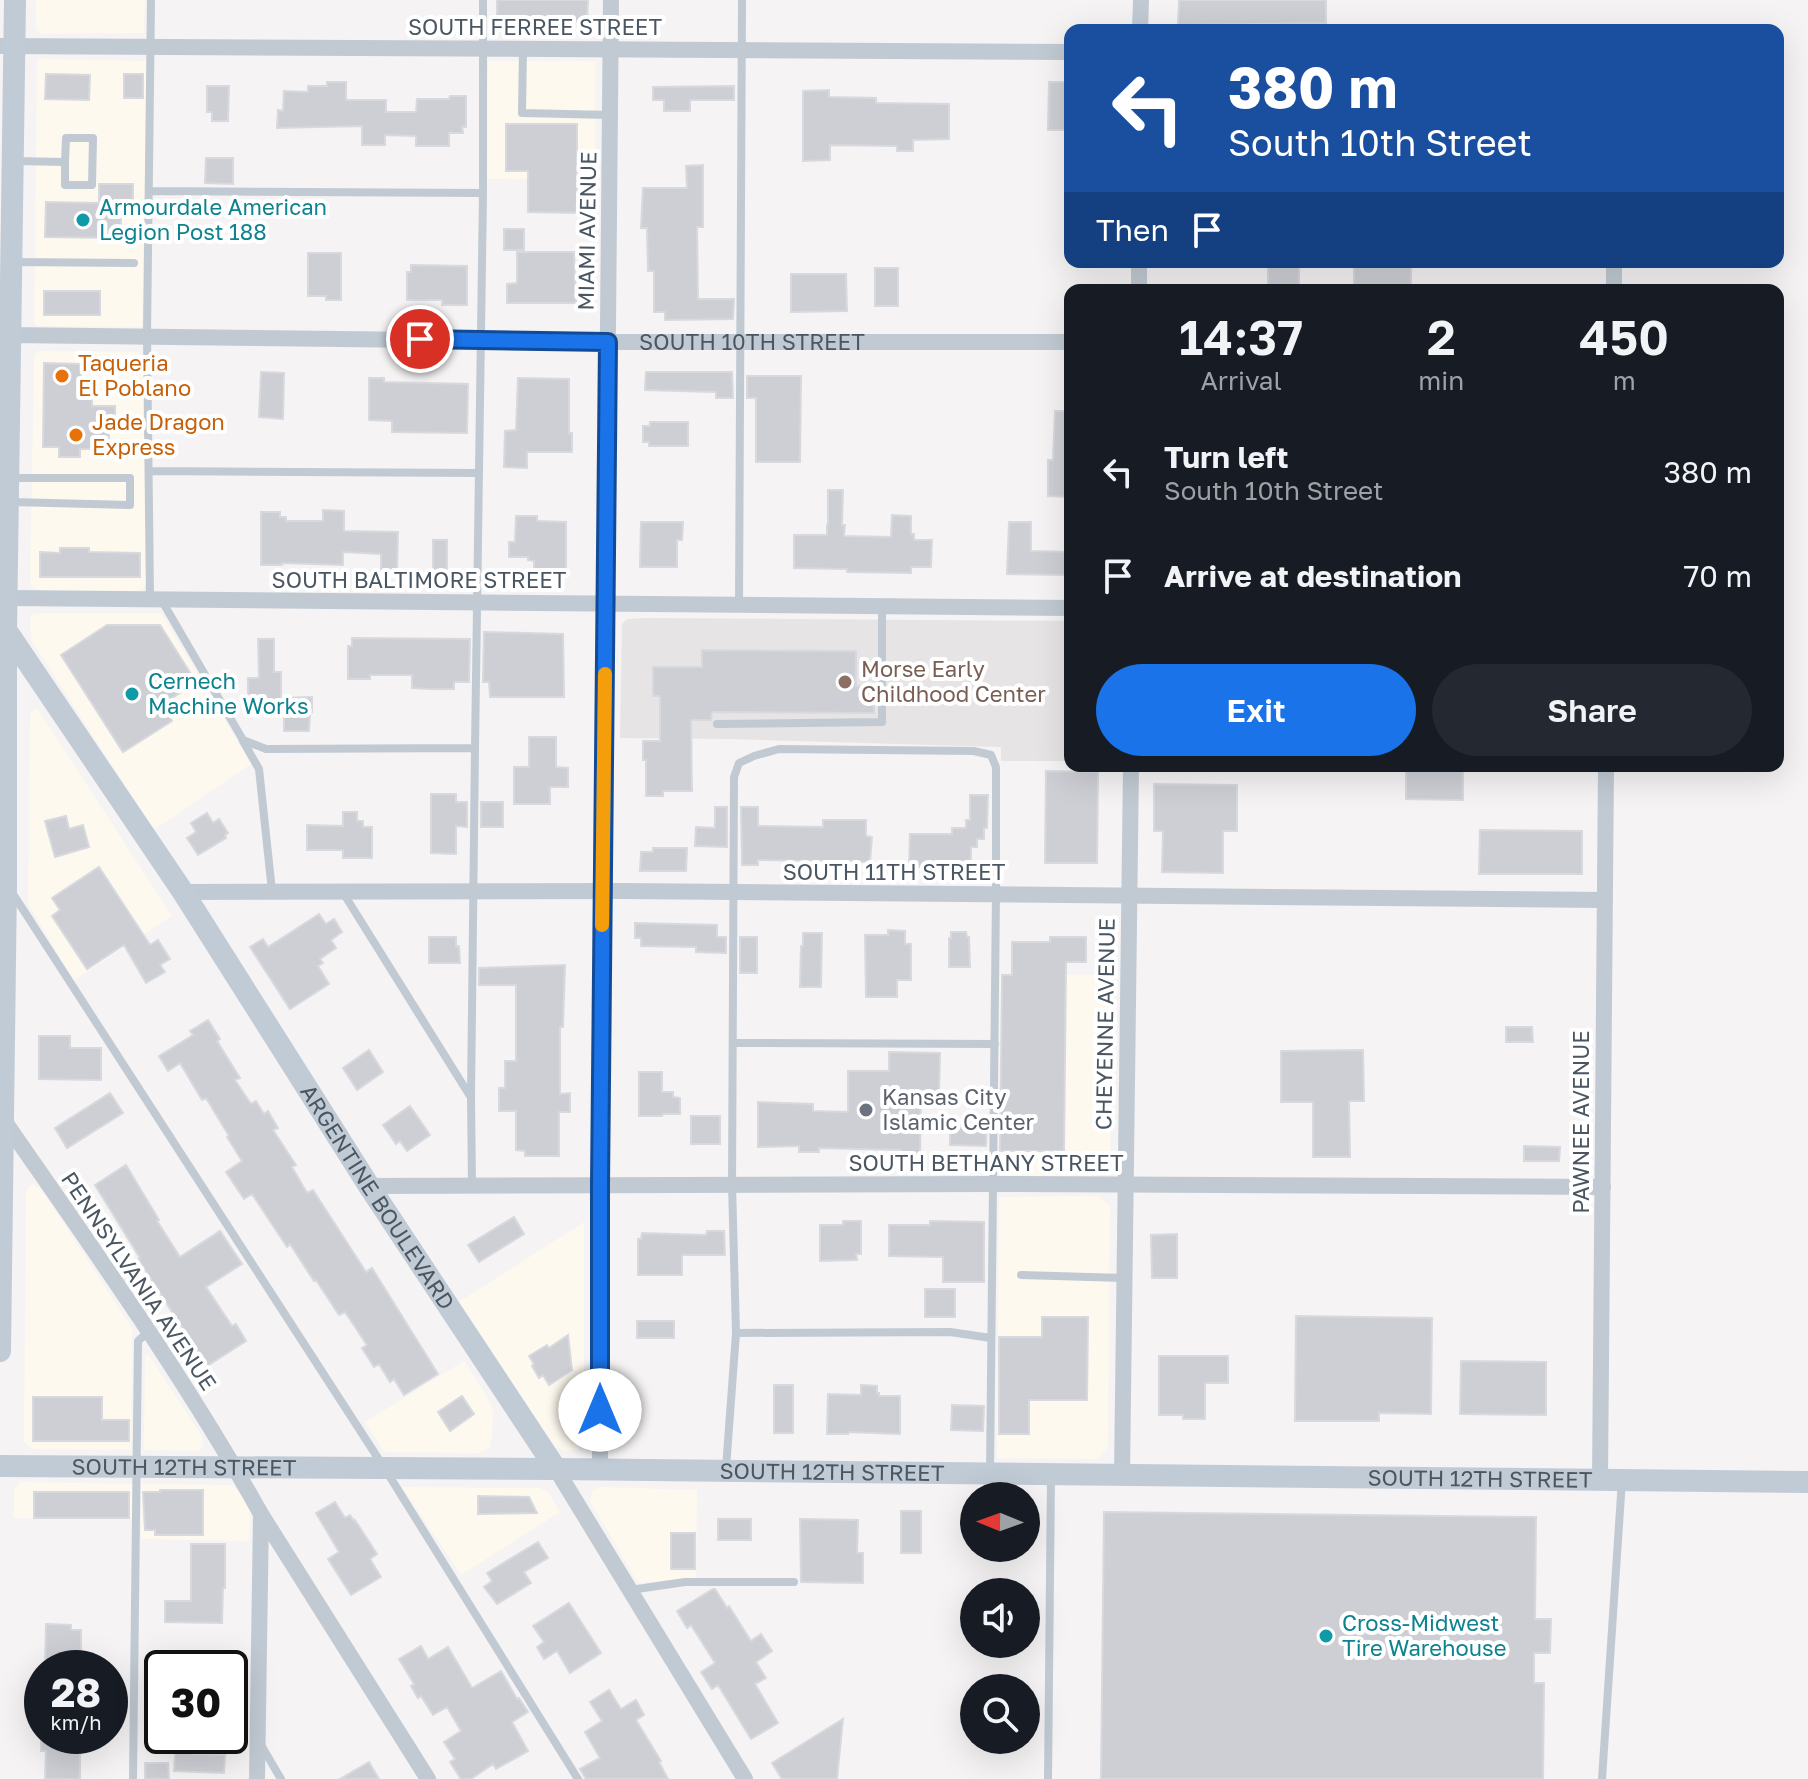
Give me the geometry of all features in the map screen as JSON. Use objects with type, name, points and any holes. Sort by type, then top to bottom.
[{"type":"street","points":[[0,1351],[2,978],[6,883],[3,626],[8,598],[9,502],[5,335],[11,262],[13,161],[7,46],[15,0]]},
{"type":"street","name":"MIAMI AVENUE","points":[[600,1470],[611,0]]},
{"type":"street","points":[[1140,24],[1141,0]]},
{"type":"street","name":"SOUTH FERREE STREET","points":[[7,46],[1064,52]]},
{"type":"street","name":"SOUTH 10TH STREET","points":[[5,335],[608,342],[1064,342]]},
{"type":"street","name":"SOUTH BALTIMORE STREET","points":[[8,598],[1064,608]]},
{"type":"street","name":"ARGENTINE BOULEVARD","points":[[3,626],[183,892],[369,1186],[556,1469],[745,1779]]},
{"type":"street","name":"CHEYENNE AVENUE","points":[[1122,1475],[1131,772]]},
{"type":"street","name":"PAWNEE AVENUE","points":[[1606,772],[1603,1187],[1611,1479]]},
{"type":"street","name":"SOUTH 11TH STREET","points":[[183,892],[603,891],[1605,900]]},
{"type":"street","name":"PENNSYLVANIA AVENUE","points":[[3,1119],[150,1331],[261,1514]]},
{"type":"street","name":"SOUTH BETHANY STREET","points":[[369,1186],[993,1184],[1603,1187]]},
{"type":"street","name":"SOUTH 12TH STREET","points":[[0,1466],[1808,1482]]},
{"type":"street","points":[[257,1779],[261,1514]]},
{"type":"street","points":[[261,1514],[428,1779]]},
{"type":"lane","points":[[151,0],[147,336],[156,600],[259,769],[272,891]]},
{"type":"lane","points":[[472,1186],[483,0]]},
{"type":"lane","points":[[739,605],[742,0]]},
{"type":"lane","points":[[523,49],[522,113],[610,115]]},
{"type":"lane","points":[[66,138],[93,138],[92,185],[65,185],[65,162],[66,138]]},
{"type":"lane","points":[[13,161],[65,162]]},
{"type":"lane","points":[[149,191],[483,193]]},
{"type":"lane","points":[[11,262],[134,263]]},
{"type":"lane","points":[[150,471],[478,473]]},
{"type":"lane","points":[[9,478],[130,478],[130,505],[9,502]]},
{"type":"lane","points":[[717,724],[882,722],[882,606]]},
{"type":"lane","points":[[243,740],[266,749],[475,748]]},
{"type":"lane","points":[[259,769],[266,749]]},
{"type":"lane","points":[[726,1471],[736,1333],[732,1184],[734,777],[739,763],[779,749],[974,751],[991,755],[996,767],[990,1473]]},
{"type":"lane","points":[[6,883],[385,1469],[578,1779]]},
{"type":"lane","points":[[342,891],[471,1097]]},
{"type":"lane","points":[[733,1043],[995,1044]]},
{"type":"lane","points":[[1021,1275],[1123,1278]]},
{"type":"lane","points":[[133,1779],[138,1341],[150,1331]]},
{"type":"lane","points":[[736,1333],[950,1332],[991,1338]]},
{"type":"lane","points":[[1048,1779],[1051,1474]]},
{"type":"lane","points":[[1602,1779],[1611,1479]]},
{"type":"lane","points":[[630,1590],[685,1582],[794,1582]]},
{"type":"lane","points":[[258,1740],[281,1779]]},
{"type":"shaded area","points":[[36,0],[145,0],[144,33],[42,34],[36,29]]},
{"type":"shaded area","points":[[39,59],[147,61],[142,327],[37,326],[34,322]]},
{"type":"shaded area","points":[[488,61],[595,61],[595,180],[487,179]]},
{"type":"shaded area","points":[[37,351],[138,352],[143,356],[147,581],[139,591],[48,591],[34,589],[30,584],[34,356]]},
{"type":"shaded area","points":[[161,613],[251,764],[154,830],[31,640],[30,615]]},
{"type":"shaded area","name":"Morse Early Childhood Center","points":[[627,619],[1064,621],[1064,761],[1001,761],[1001,747],[620,738],[622,624]]},
{"type":"shaded area","points":[[37,708],[172,916],[74,980],[28,904],[30,713]]},
{"type":"shaded area","points":[[1000,974],[1113,975],[1110,1166],[1107,1173],[1095,1176],[999,1176]]},
{"type":"shaded area","points":[[33,1184],[41,1189],[132,1328],[131,1450],[33,1449],[24,1441],[26,1193]]},
{"type":"shaded area","points":[[1097,1196],[1110,1205],[1108,1448],[1097,1459],[997,1458],[999,1197]]},
{"type":"shaded area","points":[[584,1222],[584,1443],[578,1450],[565,1451],[555,1447],[459,1302]]},
{"type":"shaded area","points":[[148,1354],[202,1436],[203,1445],[198,1451],[144,1450],[145,1356]]},
{"type":"shaded area","points":[[464,1361],[493,1411],[490,1447],[480,1453],[384,1452],[365,1422]]},
{"type":"shaded area","points":[[21,1482],[134,1484],[133,1519],[14,1518],[14,1490]]},
{"type":"shaded area","points":[[141,1484],[233,1485],[251,1508],[249,1541],[141,1539]]},
{"type":"shaded area","points":[[402,1487],[540,1488],[548,1492],[560,1512],[461,1575]]},
{"type":"shaded area","points":[[601,1487],[697,1490],[696,1578],[638,1583],[590,1501],[592,1491]]},
{"type":"building","points":[[497,0],[588,0],[587,22],[497,22]]},
{"type":"building","points":[[1179,0],[1326,0],[1326,23],[1178,24]]},
{"type":"building","points":[[46,74],[90,75],[89,100],[45,99]]},
{"type":"building","points":[[124,74],[143,74],[143,98],[124,98]]},
{"type":"building","points":[[327,82],[346,82],[346,100],[386,100],[386,112],[416,112],[417,99],[466,96],[466,127],[462,127],[463,133],[449,133],[449,146],[416,146],[416,136],[385,135],[385,145],[362,145],[362,126],[277,128],[278,110],[283,111],[284,91],[308,92],[308,86],[327,86]]},
{"type":"building","points":[[1049,82],[1064,82],[1064,130],[1048,130]]},
{"type":"building","points":[[207,86],[229,86],[228,121],[212,121],[212,112],[207,112]]},
{"type":"building","points":[[734,86],[734,100],[690,100],[690,111],[664,111],[664,100],[653,100],[653,87]]},
{"type":"building","points":[[829,90],[829,97],[876,98],[876,103],[949,104],[949,139],[913,140],[913,151],[897,151],[897,146],[830,145],[830,160],[803,161],[803,91]]},
{"type":"building","points":[[506,124],[577,124],[577,213],[528,212],[528,171],[506,171]]},
{"type":"building","points":[[206,158],[233,158],[233,184],[205,183]]},
{"type":"building","points":[[703,165],[703,227],[697,227],[698,299],[734,299],[733,319],[665,320],[665,312],[654,312],[654,271],[648,271],[647,228],[641,228],[643,188],[687,188],[686,166]]},
{"type":"building","name":"Armourdale American Legion Post 188","points":[[99,184],[133,184],[133,203],[121,203],[121,238],[45,237],[46,202],[99,203]]},
{"type":"building","points":[[504,229],[524,229],[524,250],[504,250]]},
{"type":"building","points":[[517,252],[574,252],[576,303],[507,303],[507,284],[517,283]]},
{"type":"building","points":[[308,253],[341,253],[341,300],[308,296]]},
{"type":"building","points":[[411,265],[467,266],[467,305],[442,305],[442,300],[407,300],[407,272],[411,272]]},
{"type":"building","points":[[875,268],[898,268],[898,306],[875,306]]},
{"type":"building","points":[[1268,268],[1299,268],[1299,284],[1268,284]]},
{"type":"building","points":[[1354,268],[1411,268],[1411,284],[1354,284]]},
{"type":"building","points":[[791,274],[846,274],[847,311],[791,312]]},
{"type":"building","points":[[44,291],[100,291],[100,315],[44,315]]},
{"type":"building","name":"Jade Dragon Express","points":[[44,363],[81,364],[81,388],[92,389],[92,406],[115,406],[115,427],[109,427],[109,444],[97,444],[98,449],[80,449],[80,457],[59,457],[59,447],[43,447]]},
{"type":"building","points":[[261,372],[284,373],[283,419],[259,417]]},
{"type":"building","points":[[646,372],[732,372],[733,398],[716,398],[716,392],[645,390]]},
{"type":"building","points":[[747,376],[801,376],[800,462],[756,462],[756,398],[747,398]]},
{"type":"building","points":[[369,378],[384,378],[384,382],[468,384],[467,433],[392,432],[392,421],[369,420]]},
{"type":"building","points":[[518,378],[569,379],[572,452],[527,452],[527,468],[504,467],[505,431],[516,430]]},
{"type":"building","points":[[1055,411],[1064,411],[1064,497],[1048,496],[1048,460],[1053,460]]},
{"type":"building","points":[[650,422],[688,422],[688,446],[649,446],[649,442],[643,442],[643,426],[650,426]]},
{"type":"building","points":[[828,490],[843,490],[844,536],[891,537],[892,515],[911,516],[914,540],[932,540],[931,567],[911,567],[911,573],[794,568],[794,535],[827,535]]},
{"type":"building","points":[[323,510],[344,511],[344,531],[398,532],[397,573],[381,572],[381,554],[343,552],[343,565],[261,565],[261,512],[280,512],[280,517],[286,517],[286,521],[323,521]]},
{"type":"building","points":[[516,516],[537,516],[537,521],[566,522],[566,570],[560,570],[560,578],[534,578],[534,561],[528,560],[528,557],[509,557],[509,542],[515,542]]},
{"type":"building","points":[[641,522],[683,522],[682,540],[677,540],[677,567],[640,567]]},
{"type":"building","points":[[1009,522],[1031,522],[1031,551],[1064,552],[1064,575],[1007,574]]},
{"type":"building","points":[[433,540],[447,540],[447,570],[433,570]]},
{"type":"building","points":[[60,548],[140,553],[140,577],[40,577],[40,552],[60,553]]},
{"type":"building","name":"Cernech Machine Works","points":[[107,625],[160,625],[196,682],[162,705],[172,721],[123,752],[61,655]]},
{"type":"building","points":[[484,632],[563,634],[564,697],[490,697],[489,682],[483,682]]},
{"type":"building","points":[[352,638],[470,639],[469,682],[454,682],[454,689],[432,689],[412,688],[412,675],[370,675],[370,679],[348,679],[348,646],[352,646]]},
{"type":"building","points":[[258,639],[274,639],[274,672],[281,672],[281,702],[257,702],[257,697],[248,697],[248,678],[259,678]]},
{"type":"building","points":[[702,650],[856,651],[856,686],[874,686],[874,713],[712,712],[711,720],[691,720],[692,791],[663,791],[663,796],[646,796],[643,741],[660,741],[660,696],[653,696],[653,667],[702,667]]},
{"type":"building","points":[[312,697],[309,731],[284,731],[284,698]]},
{"type":"building","points":[[529,737],[556,737],[556,767],[568,768],[568,787],[550,787],[550,804],[514,804],[514,767],[529,767]]},
{"type":"building","points":[[1046,771],[1098,772],[1097,863],[1045,863]]},
{"type":"building","points":[[1406,772],[1463,772],[1463,800],[1406,799]]},
{"type":"building","points":[[1154,784],[1237,785],[1237,831],[1223,831],[1223,873],[1162,872],[1163,831],[1154,831]]},
{"type":"building","points":[[431,794],[456,794],[456,802],[467,802],[467,827],[456,826],[456,854],[431,853]]},
{"type":"building","points":[[970,795],[988,795],[987,828],[984,828],[984,839],[977,839],[977,847],[971,847],[971,866],[909,867],[910,834],[952,834],[952,828],[966,828],[966,820],[970,820]]},
{"type":"building","points":[[481,802],[503,802],[503,827],[481,827]]},
{"type":"building","points":[[715,807],[727,807],[727,847],[695,846],[696,827],[715,828]]},
{"type":"building","points":[[741,807],[758,807],[758,826],[823,827],[823,820],[866,820],[866,836],[872,837],[870,862],[758,860],[758,865],[742,865]]},
{"type":"building","points":[[343,812],[357,812],[357,821],[363,821],[363,827],[372,827],[372,858],[343,858],[343,850],[307,850],[307,825],[343,826]]},
{"type":"building","points":[[207,813],[213,823],[219,819],[228,833],[226,838],[198,855],[187,838],[196,832],[191,823]]},
{"type":"building","points":[[66,816],[69,829],[83,825],[89,847],[55,857],[45,821]]},
{"type":"building","points":[[1480,830],[1582,831],[1582,874],[1479,874]]},
{"type":"building","points":[[653,848],[687,848],[686,871],[640,871],[641,852],[653,852]]},
{"type":"building","points":[[99,867],[150,945],[158,940],[170,959],[160,965],[165,972],[146,983],[124,945],[87,969],[52,916],[60,910],[52,898]]},
{"type":"building","points":[[319,914],[326,924],[334,919],[342,932],[331,940],[336,948],[320,959],[323,963],[318,966],[329,984],[290,1009],[250,947],[263,939],[268,947]]},
{"type":"building","points":[[635,923],[717,925],[717,937],[726,937],[726,953],[696,952],[696,947],[641,946],[641,938],[635,938]]},
{"type":"building","points":[[888,930],[905,931],[905,944],[911,944],[911,980],[897,980],[897,997],[866,997],[865,935],[888,935]]},
{"type":"building","points":[[951,932],[966,932],[969,937],[970,967],[949,967]]},
{"type":"building","points":[[803,933],[822,933],[821,987],[800,987]]},
{"type":"building","points":[[429,937],[456,937],[460,963],[429,963]]},
{"type":"building","points":[[740,937],[757,937],[757,973],[740,973]]},
{"type":"building","points":[[1050,937],[1086,937],[1086,962],[1066,962],[1064,1151],[1000,1151],[1002,975],[1012,975],[1012,942],[1050,942]]},
{"type":"building","points":[[565,965],[563,1027],[560,1027],[560,1094],[570,1093],[570,1112],[559,1112],[559,1156],[525,1156],[525,1151],[516,1150],[516,1111],[499,1111],[499,1088],[505,1088],[505,1061],[516,1061],[516,985],[479,985],[479,968]]},
{"type":"building","points":[[208,1020],[240,1078],[235,1080],[251,1104],[256,1101],[264,1114],[268,1111],[278,1128],[273,1130],[296,1165],[292,1167],[307,1193],[313,1190],[366,1272],[372,1268],[438,1374],[404,1395],[394,1379],[390,1382],[379,1364],[374,1367],[362,1348],[367,1345],[345,1312],[339,1315],[290,1244],[287,1247],[252,1194],[244,1199],[226,1172],[242,1161],[229,1136],[180,1063],[168,1071],[159,1056],[193,1035],[190,1031]]},
{"type":"building","points":[[1506,1027],[1532,1027],[1533,1042],[1506,1042]]},
{"type":"building","points":[[39,1036],[70,1036],[70,1048],[101,1048],[101,1080],[39,1079]]},
{"type":"building","points":[[369,1050],[383,1072],[357,1090],[343,1068]]},
{"type":"building","points":[[1363,1050],[1364,1101],[1349,1101],[1350,1157],[1313,1157],[1313,1102],[1281,1102],[1281,1051]]},
{"type":"building","points":[[889,1052],[940,1053],[939,1095],[921,1095],[920,1159],[901,1159],[901,1150],[819,1148],[819,1152],[799,1152],[799,1146],[758,1147],[758,1102],[813,1104],[813,1111],[848,1112],[848,1071],[889,1071]]},
{"type":"building","points":[[639,1072],[662,1072],[662,1092],[673,1092],[673,1097],[680,1098],[680,1114],[639,1116]]},
{"type":"building","points":[[110,1093],[123,1113],[67,1148],[55,1128]]},
{"type":"building","points":[[410,1106],[430,1135],[407,1151],[400,1141],[396,1144],[383,1125]]},
{"type":"building","points":[[691,1116],[720,1116],[720,1144],[691,1144]]},
{"type":"building","points":[[950,1122],[987,1122],[986,1146],[950,1145]]},
{"type":"building","points":[[1524,1146],[1560,1147],[1559,1161],[1524,1161]]},
{"type":"building","points":[[126,1165],[180,1257],[220,1231],[242,1264],[206,1287],[246,1341],[207,1366],[95,1185]]},
{"type":"building","points":[[514,1217],[524,1234],[479,1262],[468,1245]]},
{"type":"building","points":[[843,1221],[861,1221],[861,1254],[856,1254],[857,1260],[820,1261],[820,1225],[843,1225]]},
{"type":"building","points":[[930,1221],[984,1222],[984,1282],[943,1282],[943,1257],[889,1256],[889,1225],[930,1225]]},
{"type":"building","points":[[707,1231],[724,1231],[725,1255],[682,1255],[682,1275],[638,1275],[638,1239],[641,1239],[642,1233],[706,1235]]},
{"type":"building","points":[[1177,1234],[1177,1278],[1152,1278],[1151,1235]]},
{"type":"building","points":[[925,1289],[955,1289],[955,1317],[925,1317]]},
{"type":"building","points":[[1296,1316],[1432,1318],[1431,1414],[1379,1413],[1379,1421],[1295,1421]]},
{"type":"building","points":[[1042,1317],[1088,1317],[1087,1400],[1029,1400],[1029,1434],[999,1434],[999,1337],[1042,1337]]},
{"type":"building","points":[[637,1321],[674,1321],[674,1338],[637,1338]]},
{"type":"building","points":[[568,1335],[572,1370],[549,1385],[543,1375],[539,1378],[529,1356],[547,1345],[549,1348]]},
{"type":"building","points":[[1159,1356],[1228,1356],[1228,1383],[1205,1383],[1205,1419],[1159,1415]]},
{"type":"building","points":[[1461,1361],[1546,1362],[1546,1415],[1460,1414]]},
{"type":"building","points":[[774,1385],[793,1385],[793,1433],[774,1433]]},
{"type":"building","points":[[861,1385],[877,1386],[879,1396],[900,1396],[900,1434],[827,1434],[828,1394],[861,1395]]},
{"type":"building","points":[[462,1396],[474,1414],[450,1431],[438,1412]]},
{"type":"building","points":[[33,1397],[102,1397],[102,1420],[129,1420],[129,1441],[33,1441]]},
{"type":"building","points":[[952,1405],[984,1406],[983,1431],[951,1430]]},
{"type":"building","points":[[203,1490],[203,1535],[155,1535],[155,1530],[145,1530],[143,1492]]},
{"type":"building","points":[[34,1492],[129,1492],[129,1518],[34,1518]]},
{"type":"building","points":[[478,1496],[529,1497],[537,1513],[478,1514]]},
{"type":"building","points":[[335,1502],[345,1518],[350,1515],[355,1520],[377,1554],[370,1559],[381,1577],[351,1595],[328,1559],[339,1552],[316,1513]]},
{"type":"building","points":[[901,1511],[921,1511],[921,1553],[901,1553]]},
{"type":"building","name":"Cross-Midwest Tire Warehouse","points":[[1104,1512],[1536,1517],[1535,1619],[1551,1619],[1550,1653],[1534,1653],[1534,1683],[1544,1683],[1543,1779],[1101,1779]]},
{"type":"building","points":[[718,1519],[751,1519],[751,1540],[718,1540]]},
{"type":"building","points":[[800,1519],[858,1520],[857,1553],[863,1553],[863,1583],[801,1582]]},
{"type":"building","points":[[671,1533],[695,1533],[695,1569],[671,1569]]},
{"type":"building","points":[[538,1542],[548,1558],[524,1572],[531,1583],[497,1604],[484,1587],[492,1581],[487,1573]]},
{"type":"building","points":[[191,1544],[225,1544],[222,1623],[165,1622],[165,1601],[191,1601]]},
{"type":"building","points":[[713,1589],[727,1608],[729,1606],[751,1641],[761,1634],[772,1651],[756,1662],[766,1678],[755,1684],[778,1723],[751,1739],[718,1685],[712,1689],[701,1672],[715,1663],[691,1625],[687,1628],[677,1611]]},
{"type":"building","points":[[569,1603],[601,1653],[570,1673],[557,1651],[544,1659],[537,1647],[544,1642],[533,1626]]},
{"type":"building","points":[[46,1624],[71,1625],[71,1630],[81,1630],[81,1650],[45,1650]]},
{"type":"building","points":[[421,1646],[428,1659],[448,1647],[472,1688],[501,1671],[528,1712],[512,1722],[528,1751],[496,1769],[493,1764],[471,1779],[461,1779],[450,1762],[455,1759],[444,1742],[461,1731],[447,1707],[433,1715],[421,1696],[418,1698],[411,1686],[414,1684],[399,1659]]},
{"type":"building","points":[[609,1690],[621,1709],[636,1700],[644,1715],[636,1720],[661,1761],[668,1779],[586,1779],[580,1769],[600,1758],[585,1732],[602,1721],[590,1702]]},
{"type":"building","points":[[843,1719],[837,1779],[782,1779],[772,1763]]},
{"type":"building","points":[[46,1754],[80,1754],[80,1779],[45,1779]]},
{"type":"building","points":[[175,1754],[225,1755],[224,1773],[174,1771]]},
{"type":"building","points":[[369,1762],[379,1779],[340,1779]]},
{"type":"building","points":[[145,1763],[168,1763],[169,1779],[145,1779]]},
{"type":"slow traffic","points":[[602,925],[605,674]]},
{"type":"place","name":"Armourdale American Legion Post 188","points":[[83,220]]},
{"type":"place","name":"Taqueria El Poblano","points":[[62,376]]},
{"type":"place","name":"Jade Dragon Express","points":[[76,435]]},
{"type":"place","name":"Morse Early Childhood Center","points":[[845,682]]},
{"type":"place","name":"Cernech Machine Works","points":[[132,694]]},
{"type":"place","name":"Kansas City Islamic Center","points":[[866,1110]]},
{"type":"place","name":"Cross-Midwest Tire Warehouse","points":[[1326,1636]]},
{"type":"route","points":[[420,339],[608,342],[600,1410]]}]
